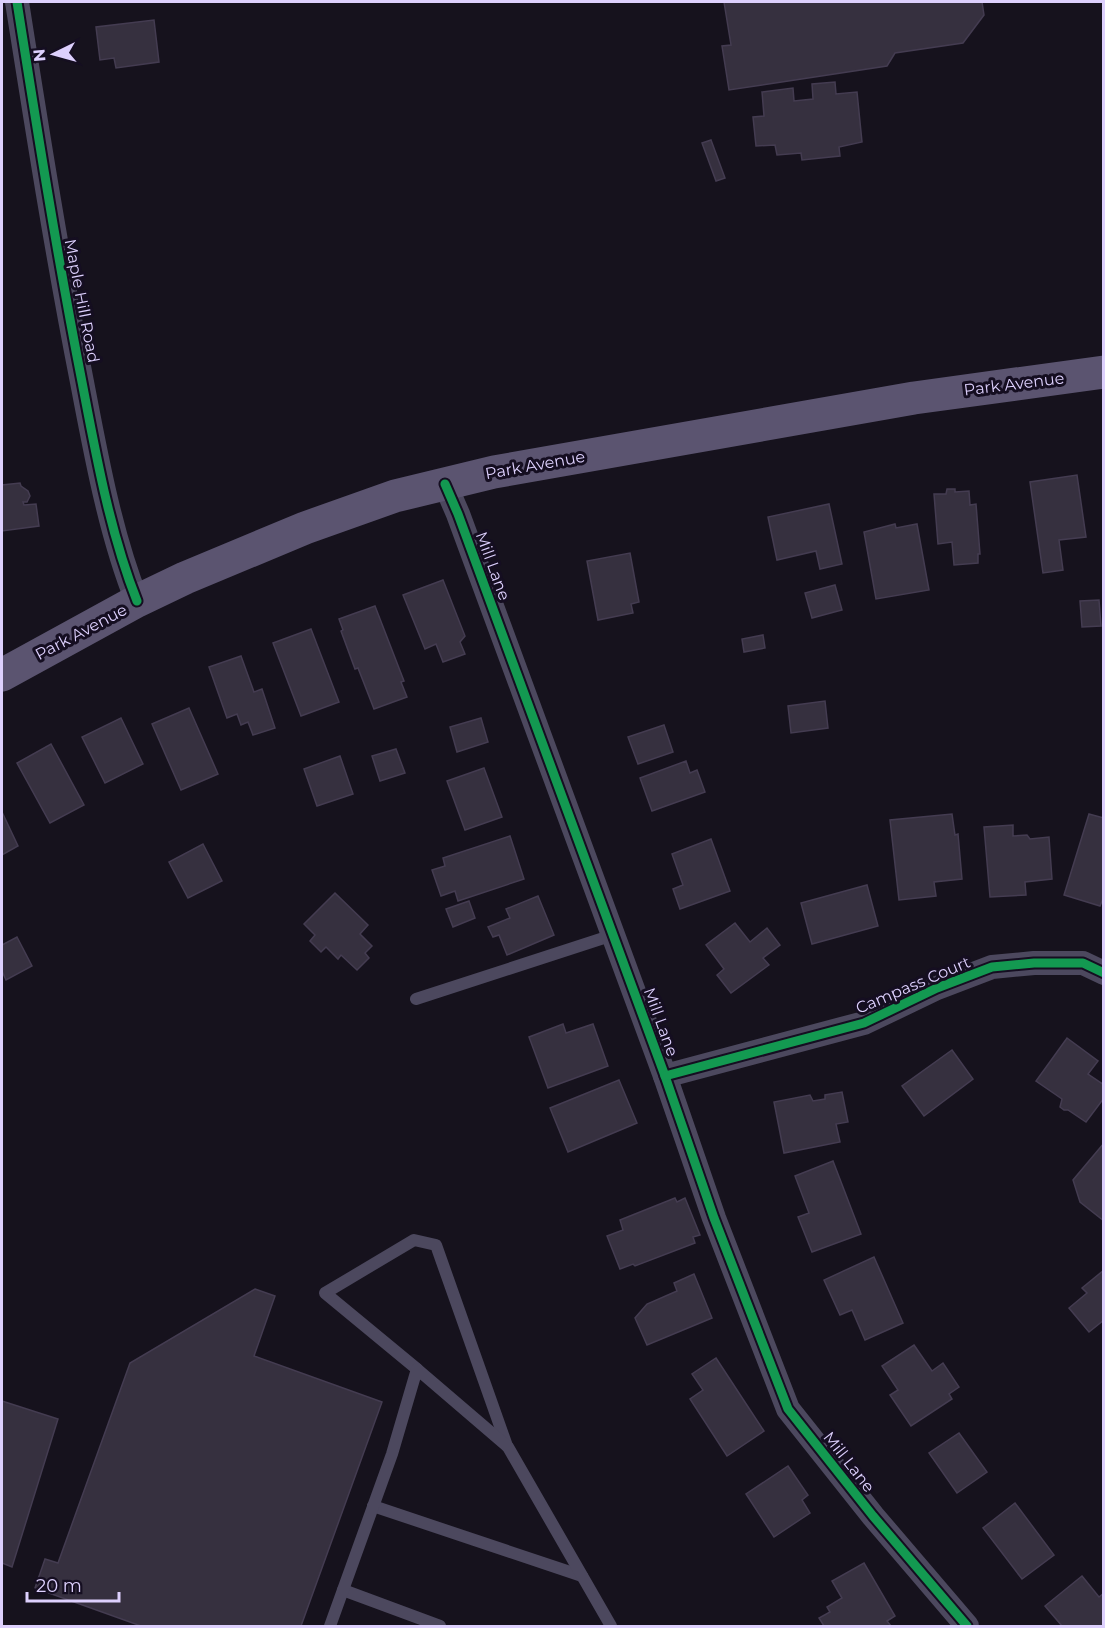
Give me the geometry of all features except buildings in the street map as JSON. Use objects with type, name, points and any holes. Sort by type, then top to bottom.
[{"type":"main road","name":"Park Avenue","points":[[2,675],[185,578],[305,528],[395,496],[544,463],[914,398],[1104,372]]},
{"type":"street","name":"Maple Hill Road","points":[[17,2],[53,228],[90,421],[123,564],[138,601]]},
{"type":"street","name":"Mill Lane","points":[[445,484],[665,1076],[714,1218],[788,1409],[873,1516],[967,1626]]},
{"type":"street","name":"Campass Court","points":[[665,1076],[864,1023],[937,988],[992,967],[1034,963],[1083,963],[1104,974]]},
{"type":"lane","points":[[416,999],[613,935]]},
{"type":"lane","points":[[508,1447],[325,1293],[414,1240],[436,1245],[508,1447],[611,1626]]},
{"type":"lane","points":[[330,1626],[392,1454],[417,1369]]},
{"type":"lane","points":[[373,1506],[582,1576]]},
{"type":"lane","points":[[343,1590],[440,1626]]},
{"type":"cycle path","points":[[17,2],[56,239],[93,437],[111,521],[137,601]]},
{"type":"cycle path","points":[[445,484],[665,1076],[714,1218],[788,1409],[873,1516],[967,1626]]},
{"type":"cycle path","points":[[665,1076],[864,1023],[937,988],[992,967],[1034,963],[1083,963],[1104,973]]}]
